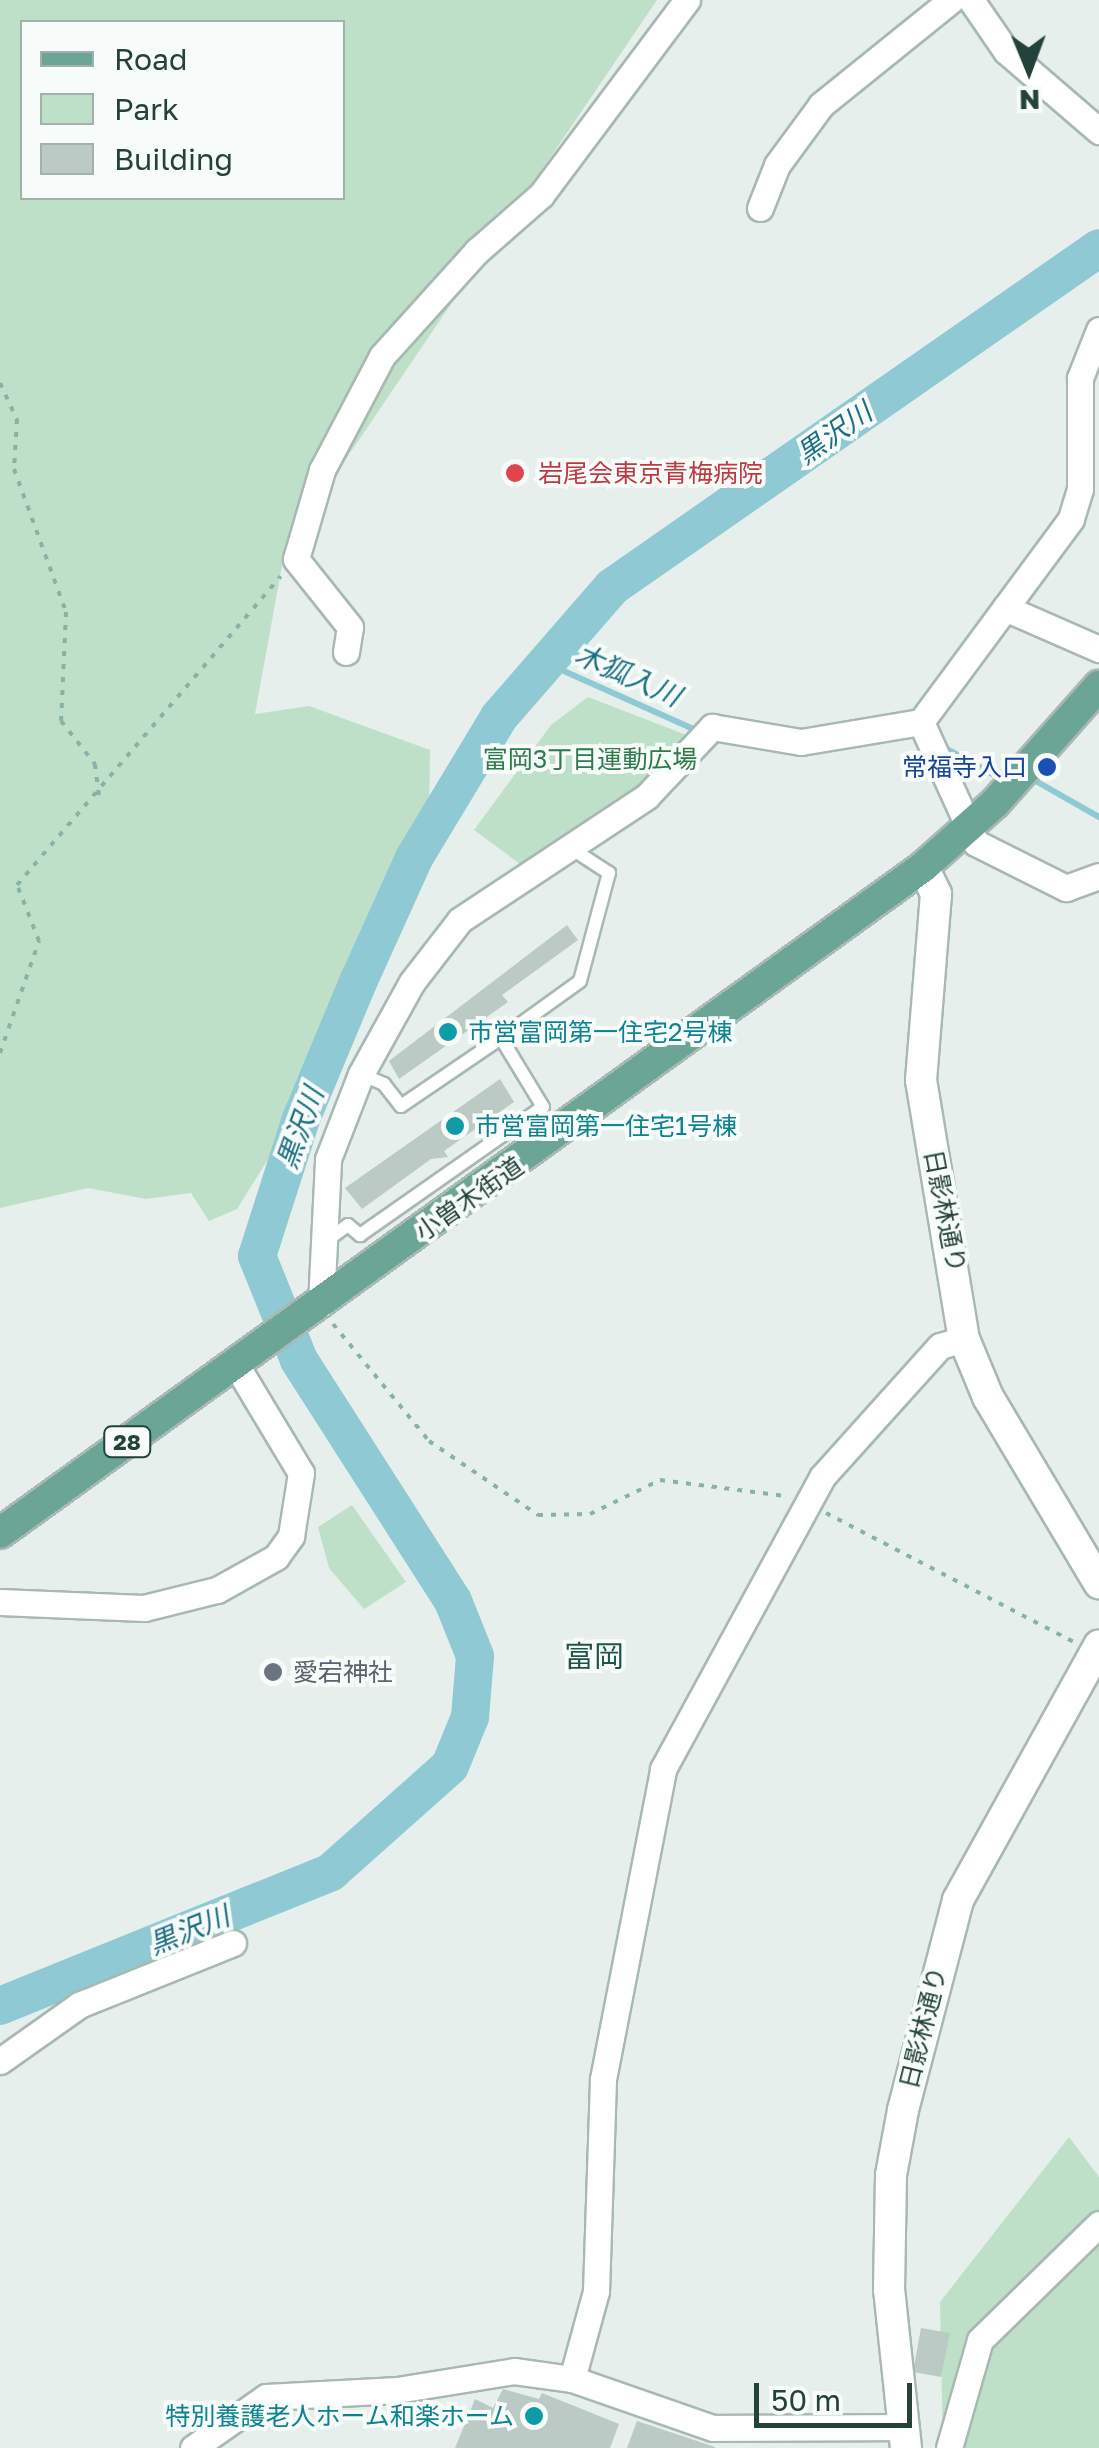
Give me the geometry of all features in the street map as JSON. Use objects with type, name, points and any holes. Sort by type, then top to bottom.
[{"type":"main road","name":"小曽木街道","points":[[0,1534],[923,867],[967,830],[1099,686]]},
{"type":"street","points":[[346,652],[350,627],[296,558],[322,470],[382,356],[477,251],[542,195],[687,0]]},
{"type":"street","points":[[760,208],[776,165],[821,105],[951,0]]},
{"type":"street","points":[[971,0],[1006,52],[1099,132]]},
{"type":"street","points":[[1076,507],[1080,378],[1099,330]]},
{"type":"street","points":[[317,1307],[328,1159],[361,1074],[412,982],[460,920],[647,796],[712,726],[802,742],[921,722],[1099,479]]},
{"type":"street","points":[[1005,608],[1099,649]]},
{"type":"street","points":[[921,722],[967,830],[1052,884],[1066,888],[1099,876]]},
{"type":"street","name":"日影林通り","points":[[923,867],[936,894],[921,1080],[964,1338],[988,1397],[1099,1584]]},
{"type":"street","points":[[572,2379],[596,2291],[602,2078],[654,1800],[807,1504],[940,1346],[964,1338]]},
{"type":"street","points":[[0,1602],[144,1608],[217,1590],[276,1558],[294,1524],[301,1473],[246,1358]]},
{"type":"street","name":"日影林通り","points":[[904,2438],[889,2290],[891,2175],[939,1962],[966,1886],[1095,1653]]},
{"type":"street","points":[[0,2061],[79,2005],[233,1943]]},
{"type":"street","points":[[949,2448],[980,2340],[1099,2224]]},
{"type":"street","points":[[193,2448],[240,2410],[286,2393],[385,2391],[514,2371],[572,2379],[713,2428],[904,2438]]},
{"type":"lane","points":[[361,1074],[384,1084],[401,1106],[580,982],[608,873],[572,849]]},
{"type":"lane","points":[[320,1246],[348,1225],[360,1235],[544,1107],[501,1038]]},
{"type":"path","points":[[0,383],[17,419],[14,469],[66,612],[61,721],[95,764],[99,798]]},
{"type":"path","points":[[0,1053],[39,941],[17,885],[99,798],[296,558]]},
{"type":"path","points":[[317,1307],[429,1441],[538,1516],[590,1514],[660,1480],[745,1487],[807,1504],[1059,1630],[1095,1653]]},
{"type":"green space","points":[[0,0],[657,0],[285,549],[255,714],[309,706],[430,750],[429,824],[290,1124],[237,1209],[209,1221],[191,1193],[146,1199],[88,1188],[0,1208]]},
{"type":"green space","name":"富岡3丁目運動広場","points":[[588,697],[689,736],[653,777],[520,864],[474,830],[551,725]]},
{"type":"green space","points":[[352,1505],[406,1582],[364,1609],[329,1568],[318,1527]]},
{"type":"green space","points":[[1069,2137],[1099,2177],[1099,2448],[943,2448],[940,2302]]},
{"type":"building","name":"市営富岡第一住宅2号棟","points":[[567,925],[578,940],[502,995],[508,1002],[399,1079],[389,1061]]},
{"type":"building","name":"市営富岡第一住宅1号棟","points":[[500,1079],[514,1102],[444,1151],[448,1157],[431,1159],[362,1209],[345,1188]]},
{"type":"building","points":[[921,2328],[950,2333],[941,2377],[913,2372]]},
{"type":"building","name":"特別養護老人ホーム和楽ホーム","points":[[503,2389],[539,2399],[542,2393],[619,2424],[610,2448],[455,2448],[475,2399],[493,2408]]},
{"type":"building","points":[[637,2421],[715,2447],[715,2448],[627,2448]]},
{"type":"waterway","name":"黒沢川","points":[[0,2006],[331,1872],[450,1766],[470,1717],[475,1656],[453,1601],[299,1360],[257,1256],[301,1119],[359,980],[414,858],[499,717],[612,587],[1099,248]]},
{"type":"waterway","name":"木狐入川","points":[[546,663],[691,728]]},
{"type":"waterway","name":"木狐入川","points":[[942,746],[992,774]]},
{"type":"waterway","name":"木狐入川","points":[[1034,780],[1099,817]]},
{"type":"place","name":"岩尾会東京青梅病院","points":[[515,473]]},
{"type":"place","name":"常福寺入口","points":[[1047,767]]},
{"type":"place","name":"市営富岡第一住宅2号棟","points":[[448,1032]]},
{"type":"place","name":"市営富岡第一住宅1号棟","points":[[455,1126]]},
{"type":"place","name":"愛宕神社","points":[[273,1672]]},
{"type":"place","name":"特別養護老人ホーム和楽ホーム","points":[[534,2416]]},
{"type":"district","name":"富岡","points":[[594,1656]]}]
